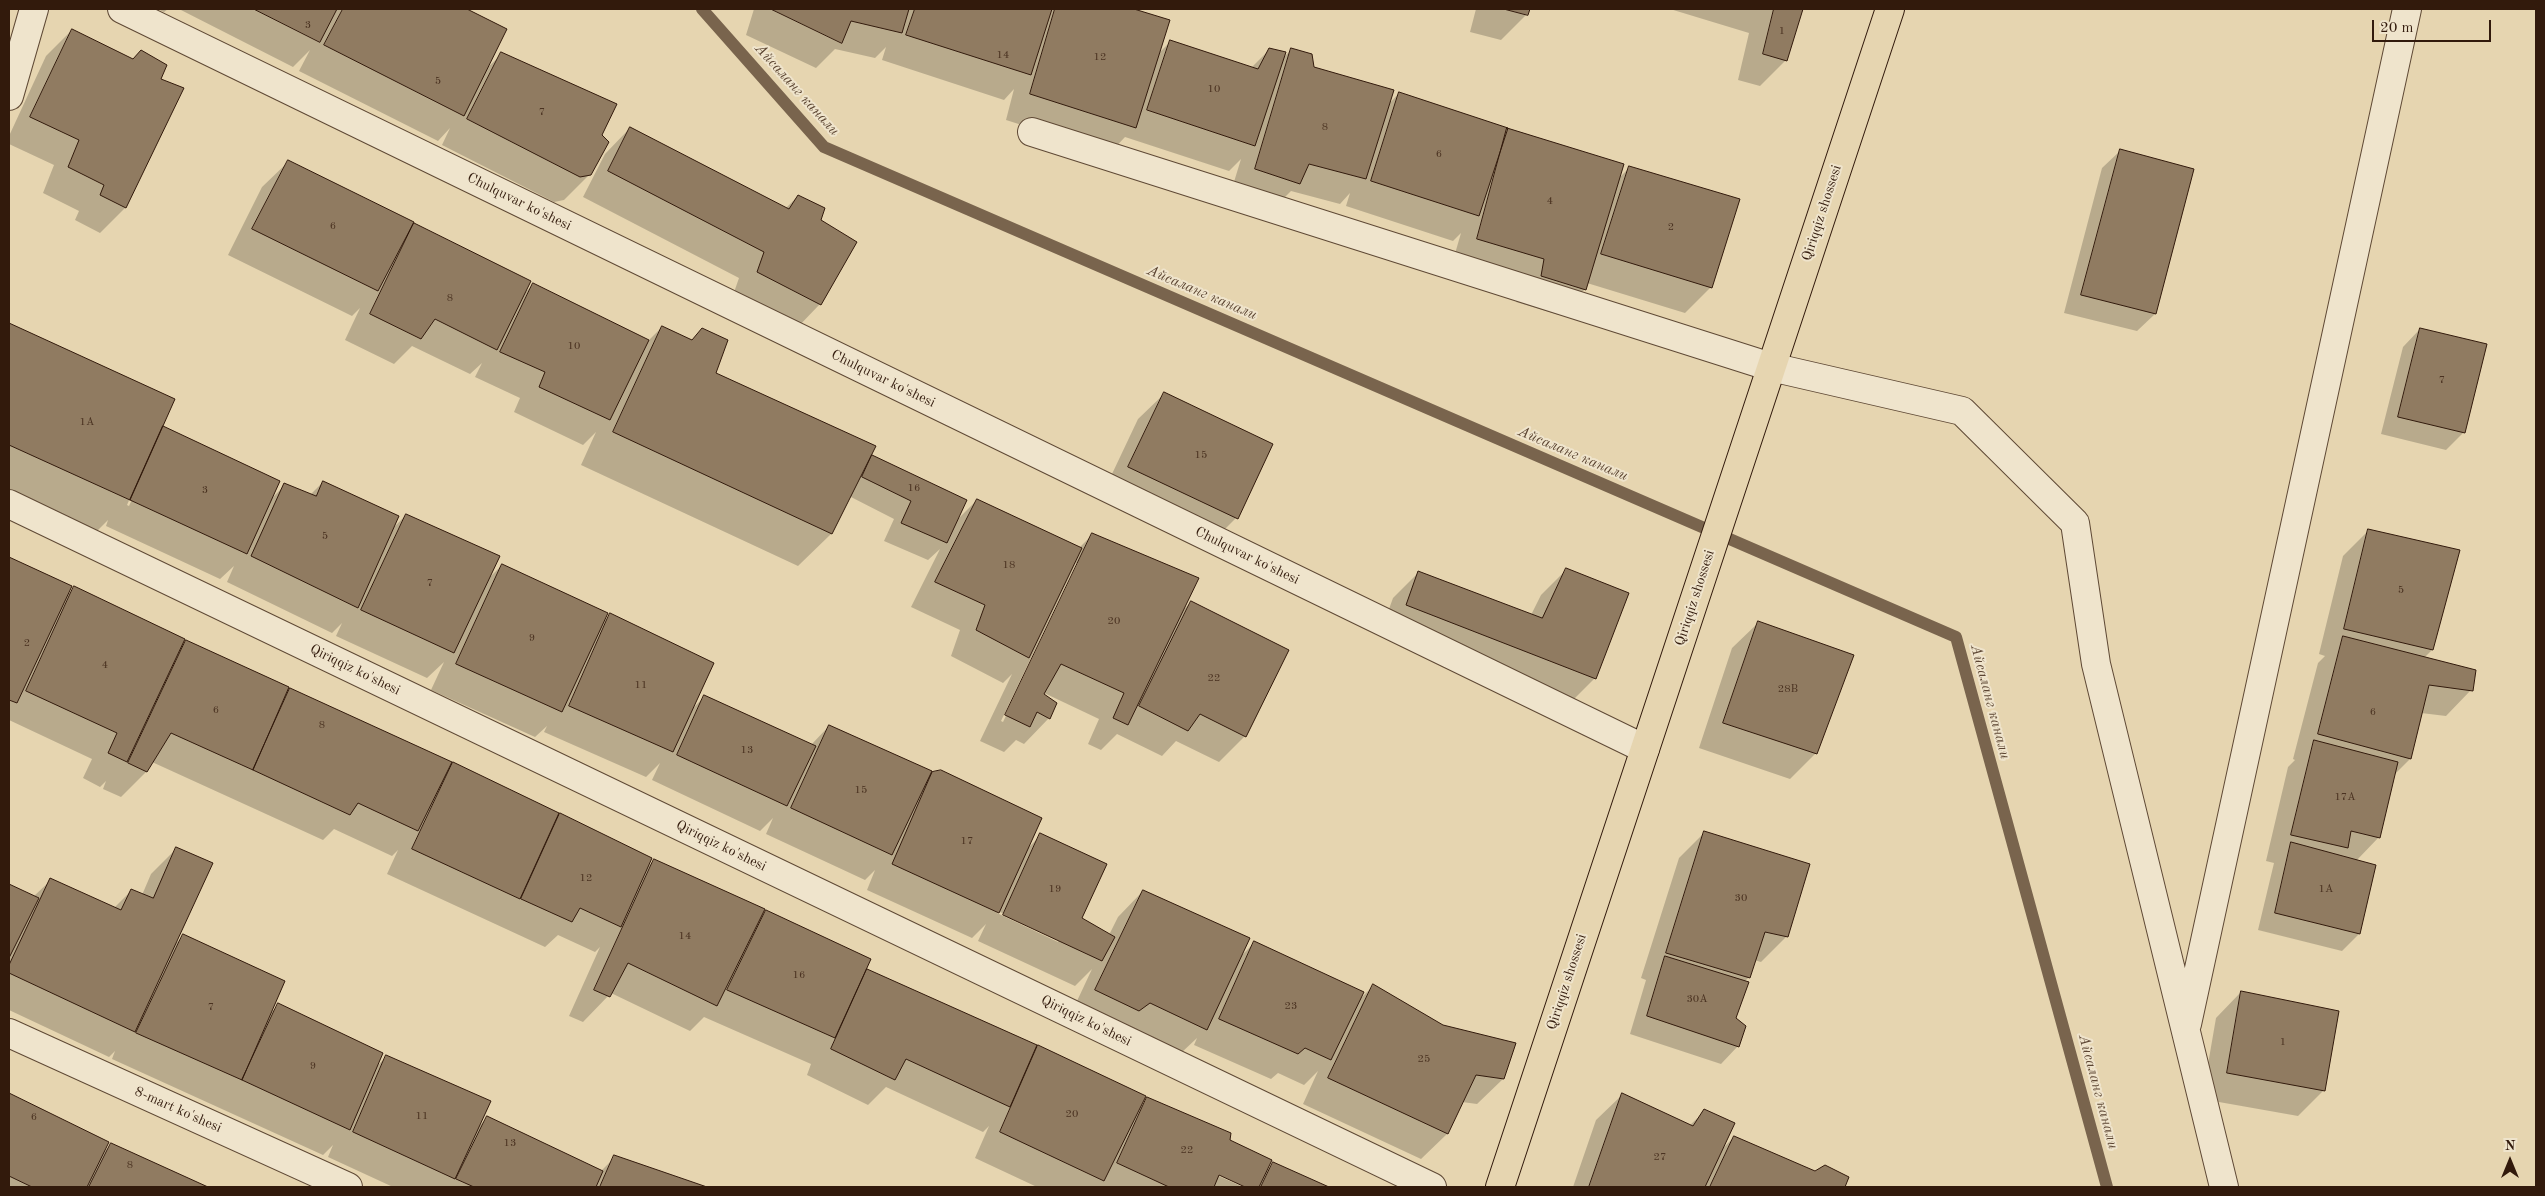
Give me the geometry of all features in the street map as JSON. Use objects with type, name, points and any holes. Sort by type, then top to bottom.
[{"type":"main road","name":"Qiriqqiz shossesi","points":[[1500,1187],[1890,9]]},
{"type":"street","points":[[9,96],[34,9]]},
{"type":"street","name":"Chulquvar ko'shesi","points":[[122,9],[1645,749]]},
{"type":"street","points":[[2186,1030],[2407,9]]},
{"type":"street","points":[[1032,132],[1771,367],[1962,411],[2075,523],[2096,664],[2224,1187]]},
{"type":"street","name":"Qiriqqiz ko'shesi","points":[[9,504],[1432,1187]]},
{"type":"street","name":"8-mart ko'shesi","points":[[9,1033],[348,1187]]},
{"type":"building","points":[[254,9],[337,9],[320,42]]},
{"type":"building","points":[[343,9],[467,9],[507,29],[464,116],[324,45]]},
{"type":"building","points":[[771,9],[909,9],[902,33],[851,21],[842,43]]},
{"type":"building","points":[[915,9],[1052,9],[1031,75],[906,35]]},
{"type":"building","points":[[1055,9],[1134,9],[1170,20],[1136,128],[1030,94]]},
{"type":"building","points":[[1504,9],[1530,9],[1528,15]]},
{"type":"building","points":[[1774,9],[1803,9],[1787,61],[1763,54]]},
{"type":"building","points":[[72,29],[133,59],[141,50],[167,65],[161,79],[184,88],[126,208],[100,195],[104,185],[68,167],[79,140],[30,117]]},
{"type":"building","points":[[1170,40],[1258,69],[1269,48],[1286,52],[1255,146],[1147,110]]},
{"type":"building","points":[[1291,48],[1312,54],[1314,67],[1394,90],[1366,179],[1309,164],[1300,184],[1255,169]]},
{"type":"building","points":[[501,52],[617,104],[602,135],[609,142],[591,175],[580,177],[467,119]]},
{"type":"building","points":[[1399,92],[1508,128],[1479,216],[1371,181]]},
{"type":"building","points":[[630,127],[789,209],[798,195],[825,208],[821,220],[857,242],[821,305],[757,272],[764,252],[608,171]]},
{"type":"building","points":[[1507,128],[1624,164],[1586,290],[1541,276],[1544,259],[1477,239]]},
{"type":"building","points":[[2120,149],[2194,169],[2156,314],[2081,295]]},
{"type":"building","points":[[288,160],[414,222],[378,291],[252,229]]},
{"type":"building","points":[[1629,166],[1740,199],[1712,288],[1601,254]]},
{"type":"building","points":[[414,223],[531,281],[497,350],[435,319],[421,339],[370,314]]},
{"type":"building","points":[[533,283],[649,340],[610,420],[539,387],[545,372],[500,352]]},
{"type":"building","points":[[9,323],[175,399],[130,500],[9,445]]},
{"type":"building","points":[[662,326],[692,340],[702,328],[728,340],[716,373],[876,446],[832,534],[613,432]]},
{"type":"building","points":[[2420,328],[2487,344],[2465,433],[2398,417]]},
{"type":"building","points":[[1164,392],[1273,444],[1238,519],[1128,467]]},
{"type":"building","points":[[163,426],[280,481],[247,554],[130,500]]},
{"type":"building","points":[[872,455],[967,500],[947,543],[901,523],[911,501],[862,477]]},
{"type":"building","points":[[323,481],[399,516],[358,608],[251,556],[284,483],[316,496]]},
{"type":"building","points":[[977,499],[1082,548],[1029,658],[976,630],[985,605],[935,582]]},
{"type":"building","points":[[406,514],[500,556],[454,653],[361,610]]},
{"type":"building","points":[[2368,529],[2460,550],[2433,650],[2344,629]]},
{"type":"building","points":[[1092,533],[1199,578],[1128,725],[1113,718],[1124,693],[1061,664],[1044,694],[1057,703],[1050,719],[1037,712],[1030,727],[1005,715]]},
{"type":"building","points":[[9,557],[72,586],[17,703],[9,700]]},
{"type":"building","points":[[502,564],[608,613],[562,712],[456,664]]},
{"type":"building","points":[[1566,568],[1629,593],[1596,679],[1406,605],[1418,571],[1542,618]]},
{"type":"building","points":[[74,586],[185,639],[127,762],[108,753],[117,733],[26,691]]},
{"type":"building","points":[[1191,601],[1289,650],[1246,737],[1200,714],[1188,731],[1139,706]]},
{"type":"building","points":[[610,613],[714,663],[673,752],[569,706]]},
{"type":"building","points":[[1758,621],[1854,655],[1817,754],[1723,723]]},
{"type":"building","points":[[2343,636],[2476,670],[2473,691],[2429,685],[2411,759],[2318,734]]},
{"type":"building","points":[[186,640],[289,687],[253,770],[171,733],[147,772],[128,763]]},
{"type":"building","points":[[290,688],[452,762],[418,831],[358,803],[350,815],[253,770]]},
{"type":"building","points":[[704,695],[816,746],[787,806],[677,755]]},
{"type":"building","points":[[829,725],[932,771],[892,855],[791,808]]},
{"type":"building","points":[[2314,740],[2398,762],[2380,838],[2351,831],[2348,848],[2291,835]]},
{"type":"building","points":[[453,762],[559,813],[520,899],[412,849]]},
{"type":"building","points":[[941,770],[1042,818],[999,913],[892,864],[932,772]]},
{"type":"building","points":[[560,813],[652,858],[621,927],[580,908],[572,922],[521,899]]},
{"type":"building","points":[[1704,831],[1810,864],[1788,937],[1765,932],[1750,978],[1666,953]]},
{"type":"building","points":[[1040,833],[1107,864],[1082,918],[1115,937],[1102,961],[1003,915]]},
{"type":"building","points":[[2291,842],[2376,865],[2360,934],[2275,913]]},
{"type":"building","points":[[176,847],[213,863],[135,1032],[9,973],[9,965],[50,878],[121,910],[131,889],[153,898]]},
{"type":"building","points":[[654,859],[765,909],[717,1006],[628,963],[610,997],[594,990]]},
{"type":"building","points":[[9,884],[39,898],[9,958]]},
{"type":"building","points":[[1143,890],[1250,938],[1207,1030],[1150,1003],[1139,1011],[1095,990]]},
{"type":"building","points":[[766,910],[871,959],[835,1038],[727,990]]},
{"type":"building","points":[[183,934],[285,981],[242,1080],[136,1033]]},
{"type":"building","points":[[1254,941],[1364,992],[1331,1060],[1305,1048],[1298,1054],[1219,1019]]},
{"type":"building","points":[[1665,956],[1749,982],[1736,1018],[1746,1026],[1739,1047],[1647,1016]]},
{"type":"building","points":[[867,969],[1037,1045],[1010,1107],[906,1059],[895,1080],[831,1049]]},
{"type":"building","points":[[1373,984],[1443,1025],[1516,1043],[1504,1079],[1476,1075],[1448,1134],[1328,1078]]},
{"type":"building","points":[[2241,991],[2339,1011],[2325,1091],[2227,1073]]},
{"type":"building","points":[[278,1003],[383,1053],[350,1130],[242,1080]]},
{"type":"building","points":[[1038,1045],[1146,1096],[1104,1181],[1000,1132]]},
{"type":"building","points":[[386,1055],[491,1101],[455,1179],[353,1132]]},
{"type":"building","points":[[9,1093],[109,1142],[87,1187],[32,1187],[9,1176]]},
{"type":"building","points":[[1622,1093],[1693,1126],[1704,1109],[1735,1123],[1705,1187],[1589,1187]]},
{"type":"building","points":[[1147,1097],[1231,1133],[1230,1140],[1272,1160],[1259,1187],[1245,1187],[1219,1175],[1214,1187],[1169,1187],[1117,1163]]},
{"type":"building","points":[[487,1116],[603,1171],[596,1187],[474,1187],[456,1179]]},
{"type":"building","points":[[1734,1136],[1815,1171],[1825,1165],[1849,1177],[1845,1187],[1710,1187]]},
{"type":"building","points":[[111,1143],[208,1187],[89,1187]]},
{"type":"building","points":[[614,1155],[707,1187],[600,1187]]},
{"type":"building","points":[[1273,1162],[1329,1187],[1261,1187]]},
{"type":"waterway","name":"Айсаланг канали","points":[[702,9],[824,147],[1956,637],[2107,1187]]}]
